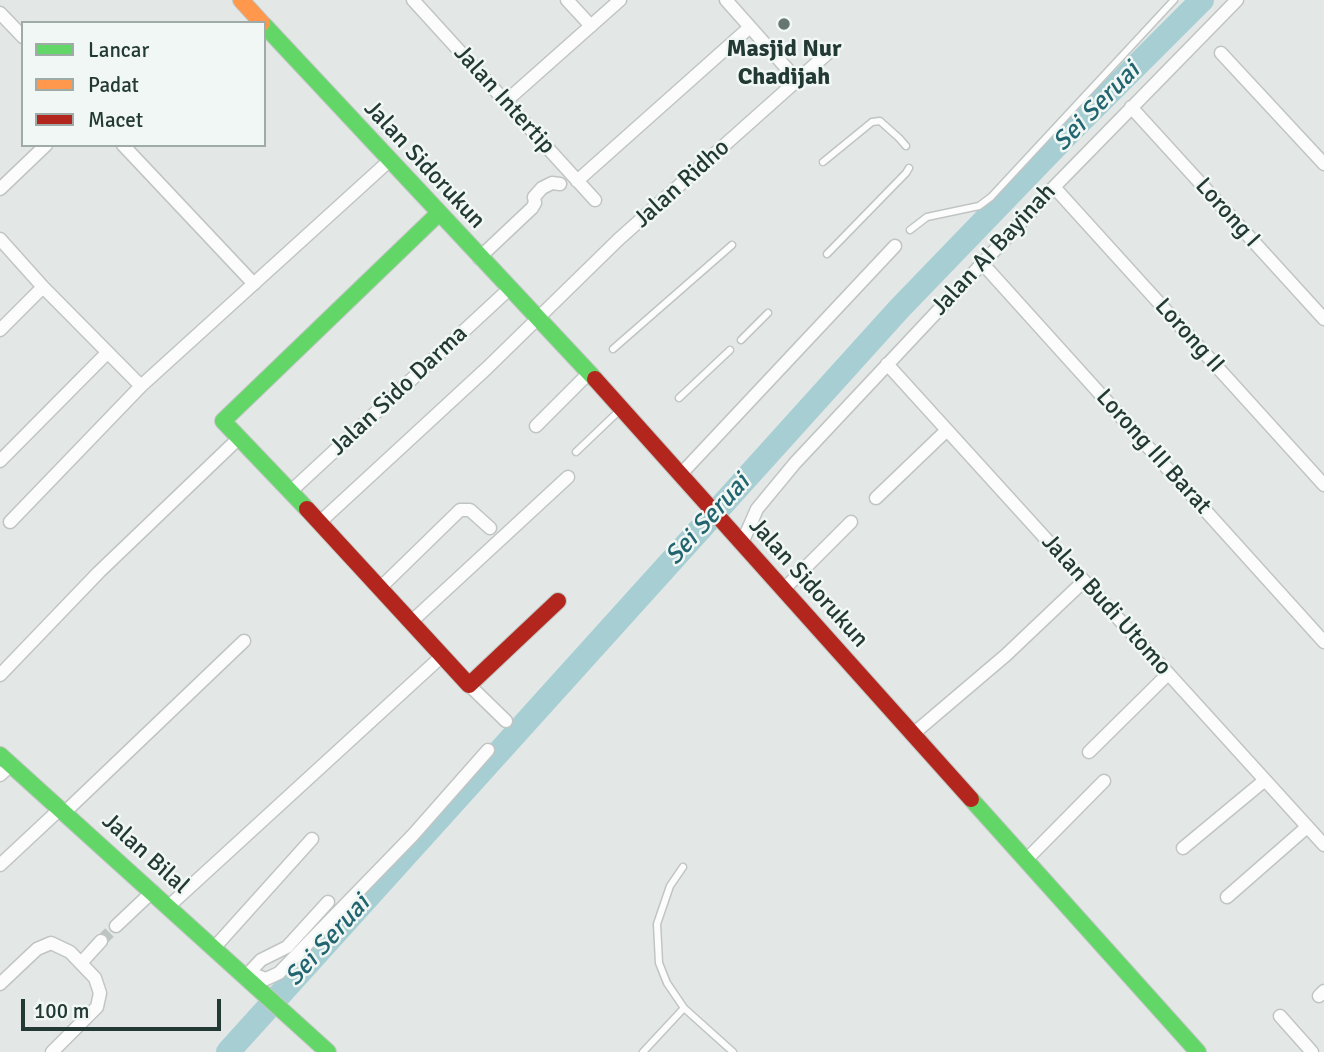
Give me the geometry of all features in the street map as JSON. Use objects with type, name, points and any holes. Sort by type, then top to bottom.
[{"type":"street","name":"Jalan Sidorukun","points":[[241,0],[260,21]]},
{"type":"street","name":"Jalan Intertip","points":[[414,0],[595,200]]},
{"type":"street","points":[[568,0],[591,26]]},
{"type":"street","points":[[505,102],[620,0]]},
{"type":"street","points":[[726,0],[798,81]]},
{"type":"street","name":"Jalan AI Bayinah","points":[[739,540],[757,509],[795,463],[1054,187],[1237,0]]},
{"type":"street","points":[[0,13],[21,35]]},
{"type":"street","name":"Jalan Sidorukun","points":[[266,27],[509,290],[592,370],[621,409],[1198,1052]]},
{"type":"street","points":[[577,181],[750,27]]},
{"type":"street","name":"Jalan Ridho","points":[[320,522],[389,460],[619,239],[829,52]]},
{"type":"street","points":[[1221,52],[1324,164]]},
{"type":"street","name":"Lorong I","points":[[1131,107],[1324,319]]},
{"type":"street","points":[[0,189],[44,147]]},
{"type":"street","points":[[125,147],[254,284]]},
{"type":"street","points":[[10,522],[141,386],[388,162]]},
{"type":"street","points":[[479,258],[532,208],[534,197],[542,188],[552,183],[560,184]]},
{"type":"street","name":"Lorong II","points":[[1054,187],[1324,485]]},
{"type":"street","points":[[438,214],[223,421],[320,522],[469,685],[506,721]]},
{"type":"street","points":[[0,239],[107,354],[141,386]]},
{"type":"street","points":[[681,474],[895,246]]},
{"type":"street","name":"Lorong III Barat","points":[[982,263],[1324,642]]},
{"type":"street","points":[[0,330],[43,287]]},
{"type":"street","name":"Jalan Sido Darma","points":[[290,492],[509,290]]},
{"type":"street","points":[[0,461],[107,354]]},
{"type":"street","name":"Jalan Budi Utomo","points":[[887,364],[1324,845]]},
{"type":"street","points":[[536,426],[592,370]]},
{"type":"street","points":[[876,498],[947,430]]},
{"type":"street","points":[[0,675],[99,572],[239,439]]},
{"type":"street","points":[[411,622],[568,477]]},
{"type":"street","points":[[379,589],[460,510],[470,510],[490,528]]},
{"type":"street","points":[[784,589],[850,522]]},
{"type":"street","points":[[913,734],[1006,655],[1084,581]]},
{"type":"street","points":[[469,685],[558,601]]},
{"type":"street","points":[[0,865],[62,811],[244,641]]},
{"type":"street","points":[[169,906],[442,656]]},
{"type":"street","points":[[1089,752],[1168,674]]},
{"type":"street","points":[[328,902],[287,947],[261,960],[248,975],[266,979],[279,973],[413,835],[488,750]]},
{"type":"street","name":"Jalan Bilal","points":[[4,765],[62,811],[214,948],[248,975],[258,989],[328,1052]]},
{"type":"street","points":[[1183,848],[1265,780]]},
{"type":"street","points":[[1026,860],[1104,781]]},
{"type":"street","points":[[1227,897],[1307,827]]},
{"type":"street","points":[[214,948],[312,839]]},
{"type":"street","points":[[116,926],[153,891]]},
{"type":"street","points":[[81,963],[101,941]]},
{"type":"street","points":[[0,985],[37,949],[51,943],[62,946],[95,978],[100,993],[97,1007],[52,1052]]},
{"type":"street","points":[[1280,1016],[1306,1050]]},
{"type":"lane","points":[[910,230],[927,217],[979,206],[991,197],[1174,0]]},
{"type":"lane","points":[[823,162],[872,122],[880,121],[906,146]]},
{"type":"lane","points":[[827,254],[909,168]]},
{"type":"lane","points":[[613,349],[732,245]]},
{"type":"lane","points":[[741,340],[768,313]]},
{"type":"lane","points":[[679,398],[730,350]]},
{"type":"lane","points":[[576,452],[621,409]]},
{"type":"lane","points":[[683,867],[670,886],[657,924],[659,963],[667,983],[684,1008],[733,1052]]},
{"type":"lane","points":[[643,1052],[684,1008]]},
{"type":"waterway","name":"Sei Seruai","points":[[228,1052],[899,309],[1202,0]]},
{"type":"tunnel","points":[[101,941],[116,926]]},
{"type":"traffic: fast","points":[[266,27],[595,379]]},
{"type":"traffic: fast","points":[[307,509],[223,421],[438,214]]},
{"type":"traffic: fast","points":[[0,755],[328,1052]]},
{"type":"traffic: fast","points":[[971,799],[1198,1052]]},
{"type":"traffic: slow","points":[[241,0],[260,21]]},
{"type":"traffic: jam","points":[[595,379],[971,799]]},
{"type":"traffic: jam","points":[[307,509],[469,685],[558,601]]},
{"type":"place","name":"Masjid Nur Chadijah","points":[[784,24]]}]
